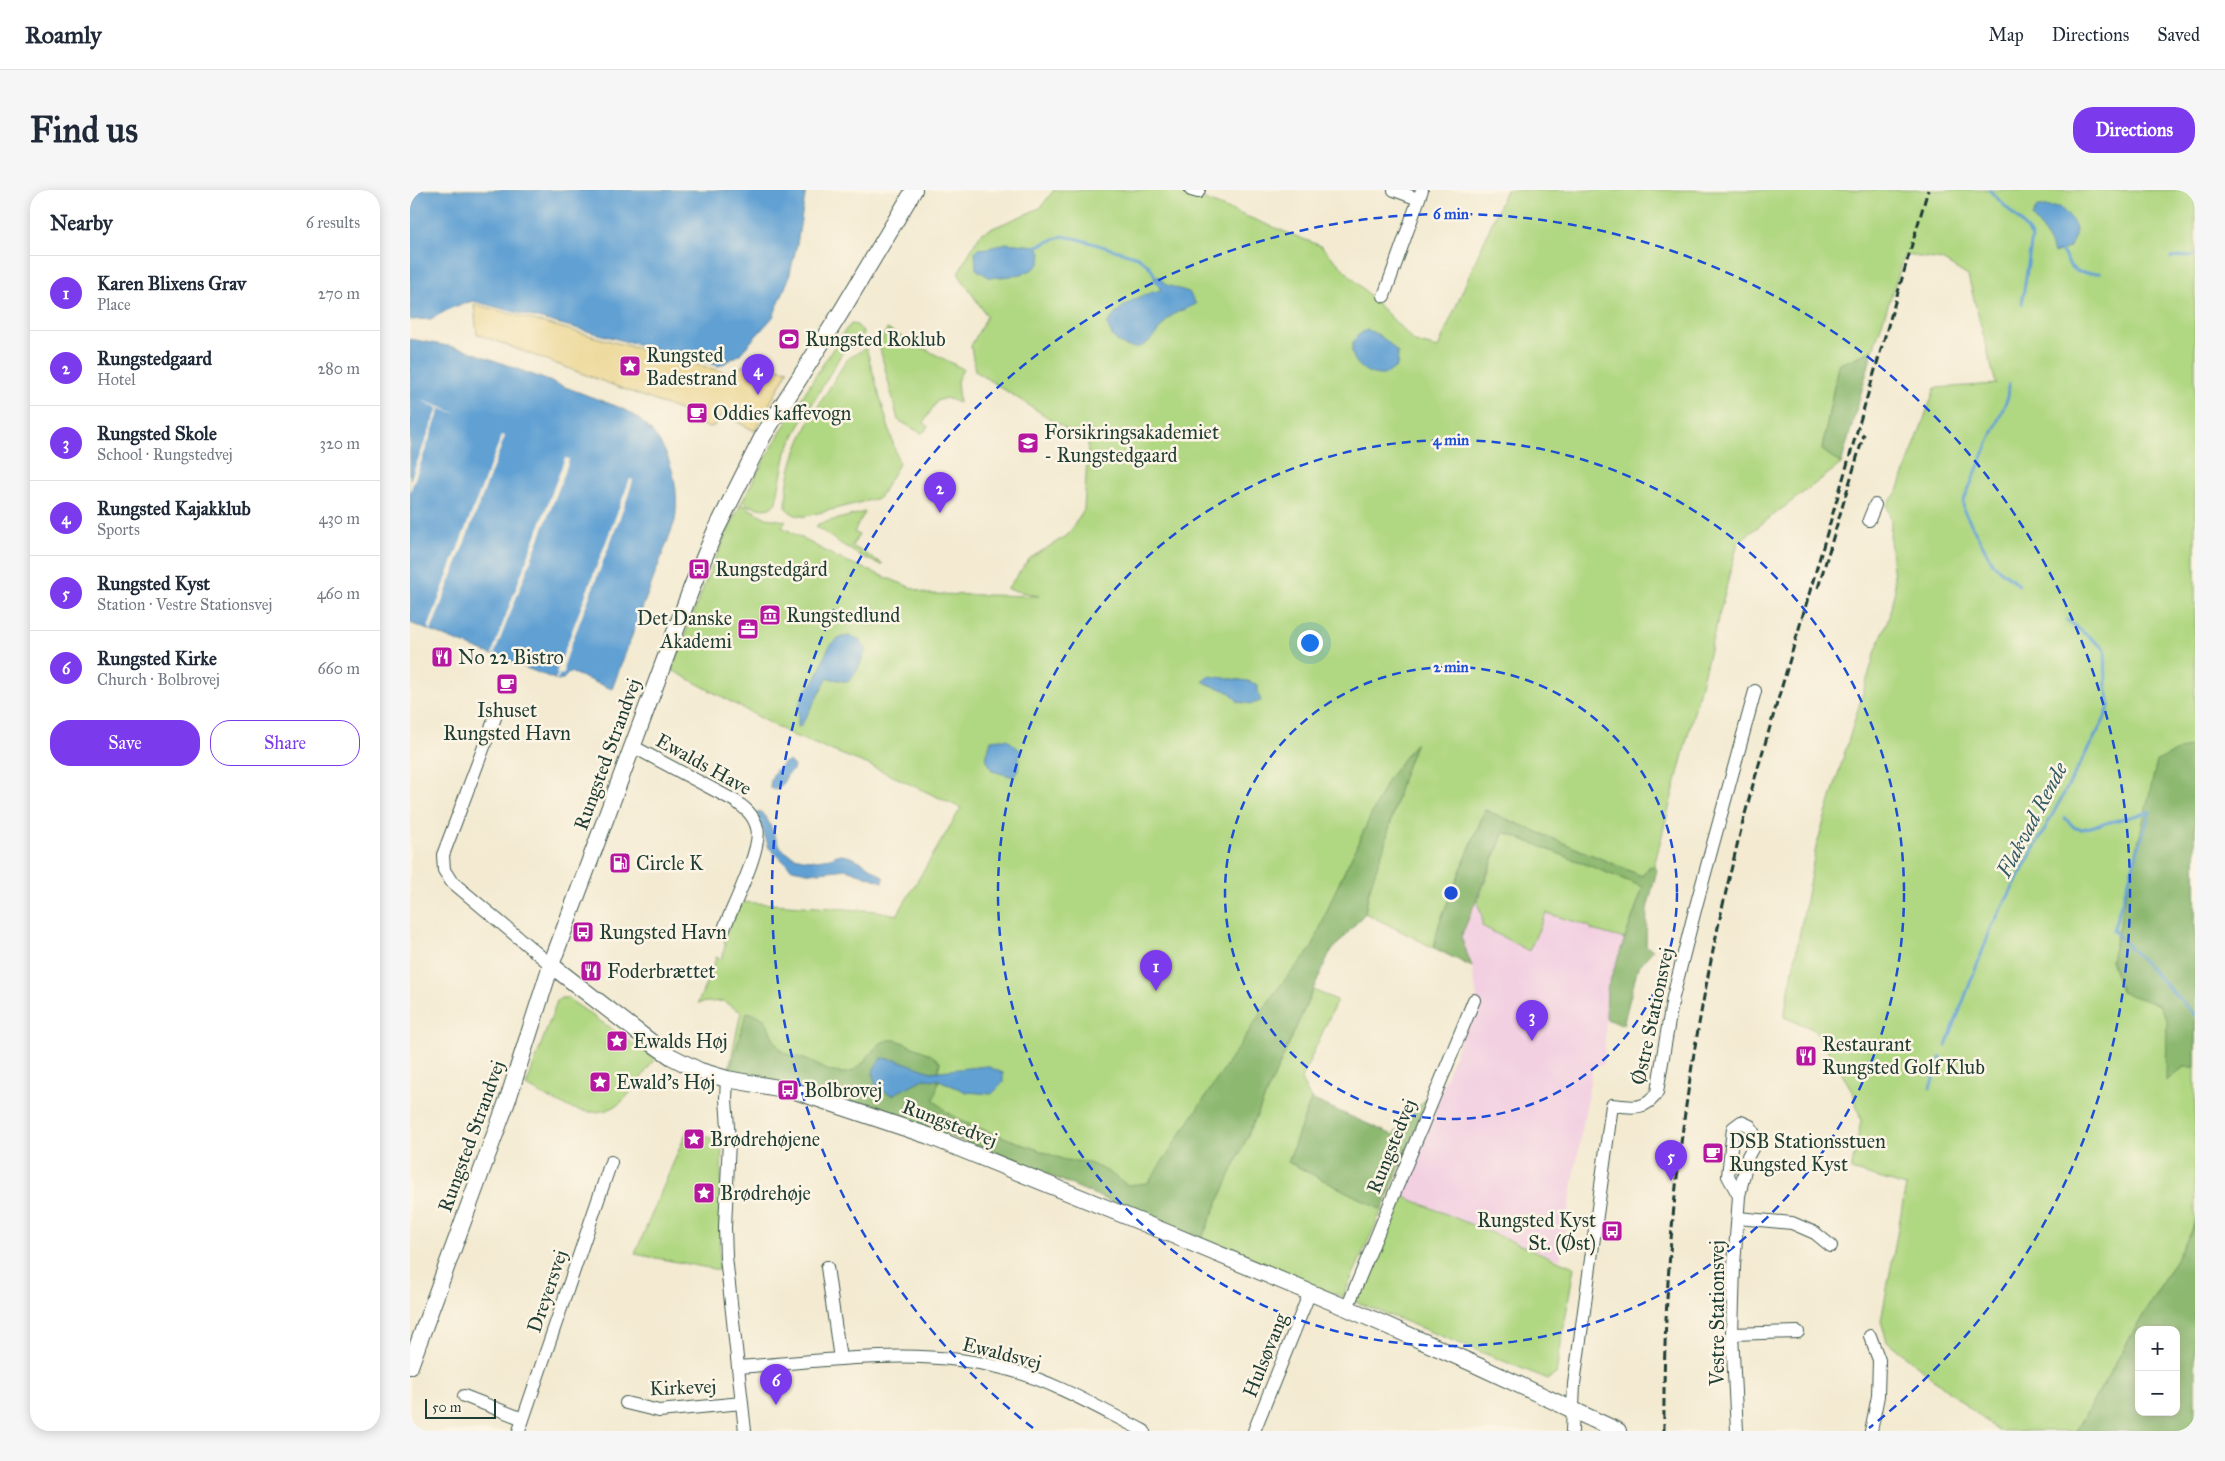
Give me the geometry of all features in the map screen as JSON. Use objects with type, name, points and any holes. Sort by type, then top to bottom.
[{"type":"main road","name":"Rungsted Strandvej","points":[[410,1366],[509,1096],[551,965],[693,584],[729,501],[763,436],[841,312],[914,190]]},
{"type":"main road","name":"Rungstedvej","points":[[551,965],[672,1057],[700,1071],[727,1079],[795,1092],[930,1136],[1310,1292],[1572,1408],[1618,1431]]},
{"type":"street","points":[[1384,296],[1420,194],[1394,190]]},
{"type":"street","points":[[1869,520],[1875,505]]},
{"type":"street","name":"Østre Stationsvej","points":[[1572,1408],[1612,1105],[1639,1107],[1650,1102],[1657,1092],[1674,997],[1696,906],[1755,691]]},
{"type":"street","points":[[496,715],[442,862],[444,870],[451,881],[551,965]]},
{"type":"street","name":"Ewalds Have","points":[[632,746],[736,801],[748,810],[758,828],[757,846],[723,931]]},
{"type":"street","name":"Rungstedvej","points":[[1347,1308],[1474,1000]]},
{"type":"street","points":[[727,1079],[726,1099],[729,1141],[724,1227],[745,1431]]},
{"type":"street","name":"Vestre Stationsvej","points":[[1737,1431],[1732,1334],[1739,1196],[1748,1156],[1754,1145],[1755,1136],[1750,1126],[1741,1122],[1734,1128],[1728,1176],[1739,1196]]},
{"type":"street","name":"Dreyersvej","points":[[519,1431],[611,1162]]},
{"type":"street","points":[[1738,1218],[1792,1223],[1814,1233],[1831,1246]]},
{"type":"street","points":[[827,1267],[840,1359]]},
{"type":"street","name":"Hulsøvang","points":[[1254,1431],[1310,1292]]},
{"type":"street","points":[[1732,1334],[1798,1332]]},
{"type":"street","points":[[1870,1336],[1879,1360],[1878,1396],[1871,1431]]},
{"type":"street","name":"Ewaldsvej","points":[[738,1367],[840,1359],[913,1356],[938,1357],[987,1364],[1039,1380],[1144,1431]]},
{"type":"street","points":[[464,1396],[523,1418]]},
{"type":"street","name":"Kirkevej","points":[[626,1403],[659,1411],[742,1403]]},
{"type":"street","points":[[1572,1408],[1572,1431]]},
{"type":"shaded area","points":[[1504,831],[1645,887],[1607,989],[1604,1064],[1592,1070],[1560,1260],[1400,1195],[1477,997],[1472,967],[1461,937]]},
{"type":"green space","points":[[1054,190],[1171,190],[1190,194],[1321,246],[1415,342],[1438,348],[1506,190],[2195,190],[2195,1220],[2191,1233],[2137,1326],[2135,1326],[2135,1329],[2076,1431],[1998,1431],[1887,1341],[1881,1321],[1906,1186],[1851,1170],[1861,1121],[1853,1092],[1815,1030],[1784,1017],[1816,847],[1876,650],[1889,617],[1895,589],[1890,539],[1891,521],[1887,505],[1898,491],[1935,388],[1996,384],[1968,276],[1942,260],[1905,255],[1873,350],[1838,365],[1822,449],[1841,464],[1738,542],[1654,866],[1649,867],[1642,876],[1485,810],[1439,924],[1434,948],[1365,913],[1398,795],[1200,1229],[1090,1184],[752,1070],[729,1068],[741,1012],[723,1001],[698,1003],[717,956],[721,960],[725,946],[724,938],[741,902],[877,911],[897,915],[961,808],[869,765],[794,736],[672,670],[713,564],[741,504],[766,518],[786,521],[782,527],[836,557],[927,594],[1039,596],[1007,589],[1030,558],[1068,535],[1084,509],[1088,443],[975,371],[971,346],[987,316],[959,275],[959,271],[981,233],[1040,208]]},
{"type":"green space","points":[[851,324],[857,325],[863,331],[862,341],[842,353],[786,452],[776,502],[770,508],[763,509],[747,505],[743,500],[777,438],[843,333]]},
{"type":"green space","points":[[887,329],[963,369],[957,381],[959,403],[946,398],[937,401],[925,420],[924,423],[928,426],[921,433],[898,420],[879,345]]},
{"type":"green space","points":[[866,348],[899,464],[879,498],[806,516],[795,515],[786,508],[787,487],[791,468],[804,432],[844,364],[849,358]]},
{"type":"green space","points":[[1873,350],[1841,464],[1822,450],[1838,365]]},
{"type":"green space","points":[[865,512],[854,532],[859,535],[852,546],[882,565],[856,553],[816,527],[818,524]]},
{"type":"green space","points":[[1416,742],[1402,780],[1384,847],[1369,890],[1365,913],[1329,954],[1201,1240],[1009,1158],[886,1113],[730,1069],[747,1012],[764,1019],[782,1051],[837,1073],[851,1071],[864,1062],[880,1044],[895,1040],[927,1053],[940,1062],[938,1071],[931,1072],[916,1067],[892,1095],[923,1079],[939,1080],[934,1100],[949,1114],[966,1123],[1065,1160],[1087,1162],[1107,1171],[1127,1185],[1148,1183],[1277,989],[1312,948],[1332,898],[1388,779]]},
{"type":"green space","points":[[2195,745],[2195,1067],[2184,1067],[2166,1081],[2167,1020],[2159,1005],[2121,992],[2111,960],[2157,761],[2181,749]]},
{"type":"green space","points":[[1485,810],[1642,876],[1649,867],[1654,866],[1657,870],[1647,909],[1646,946],[1653,950],[1638,967],[1623,1025],[1606,1019],[1607,989],[1643,887],[1504,832],[1461,937],[1472,967],[1434,948],[1439,924]]},
{"type":"green space","points":[[1504,832],[1644,887],[1625,939],[1592,930],[1589,926],[1546,913],[1529,951],[1482,926],[1482,915],[1477,902]]},
{"type":"green space","points":[[1313,990],[1337,1000],[1301,1080],[1311,1099],[1288,1162],[1382,1210],[1343,1297],[1201,1240]]},
{"type":"green space","points":[[561,998],[567,998],[655,1059],[623,1101],[607,1110],[595,1112],[572,1108],[526,1086],[557,1001]]},
{"type":"green space","points":[[1430,1094],[1382,1210],[1288,1162],[1311,1099],[1393,1135]]},
{"type":"green space","points":[[688,1128],[722,1143],[719,1270],[635,1254]]},
{"type":"green space","points":[[1400,1195],[1574,1267],[1556,1374],[1548,1379],[1354,1301]]},
{"type":"green space","points":[[2195,1220],[2195,1431],[2076,1431],[2135,1329],[2135,1416],[2180,1416],[2180,1326],[2137,1326],[2191,1233]]},
{"type":"sand","name":"Rungsted Badestrand","points":[[474,304],[728,373],[747,364],[788,370],[755,431],[722,414],[714,426],[708,427],[688,420],[690,414],[477,334]]},
{"type":"water","points":[[410,190],[806,190],[789,278],[773,317],[739,355],[719,366],[473,301],[453,307],[431,319],[410,320]]},
{"type":"water","points":[[2037,207],[2060,207],[2073,222],[2076,230],[2069,248],[2054,253],[2043,230],[2032,217]]},
{"type":"water","points":[[1006,243],[1037,246],[1041,252],[1040,263],[1035,268],[1023,273],[990,278],[976,269],[975,252],[977,249]]},
{"type":"water","points":[[1155,276],[1159,277],[1167,285],[1189,292],[1196,304],[1174,314],[1146,344],[1132,348],[1123,345],[1113,336],[1107,324],[1118,311],[1130,302],[1161,290],[1154,280]]},
{"type":"water","points":[[1367,330],[1376,333],[1398,353],[1397,366],[1387,374],[1371,373],[1363,369],[1353,357],[1353,342],[1358,335]]},
{"type":"water","points":[[410,339],[464,349],[621,408],[649,428],[659,441],[667,456],[676,487],[675,521],[612,689],[570,672],[562,680],[557,680],[410,623]]},
{"type":"water","points":[[849,636],[859,639],[866,650],[857,671],[848,682],[828,678],[801,726],[798,727],[802,697],[816,678],[830,645],[841,638]]},
{"type":"water","points":[[1209,676],[1248,681],[1258,685],[1261,701],[1252,704],[1238,702],[1230,693],[1203,681]]},
{"type":"water","points":[[1007,739],[1020,750],[1018,770],[1014,777],[992,771],[986,758],[991,740]]},
{"type":"water","points":[[789,761],[794,766],[793,770],[787,775],[782,785],[776,789],[770,788],[771,779],[775,771]]},
{"type":"water","points":[[759,811],[767,819],[781,848],[791,855],[801,859],[813,860],[838,855],[847,856],[869,867],[884,878],[883,882],[846,869],[812,873],[792,869],[769,848],[757,814]]},
{"type":"water","points":[[882,1058],[897,1060],[931,1072],[987,1066],[1003,1073],[1003,1083],[992,1094],[966,1092],[939,1080],[923,1079],[892,1095],[877,1088],[874,1079],[874,1068]]},
{"type":"pier","points":[[418,399],[459,414],[438,408]]},
{"type":"pier","points":[[438,408],[440,410],[410,492],[410,481]]},
{"type":"pier","points":[[502,435],[505,436],[431,631],[429,626]]},
{"type":"pier","points":[[565,458],[569,459],[564,475],[494,655],[492,655],[493,650]]},
{"type":"pier","points":[[630,479],[633,480],[627,499],[572,642],[563,668],[565,670],[563,675],[560,674],[557,680],[555,679],[558,674],[556,673]]},
{"type":"waterway","name":"Flakvad Rende","points":[[1989,190],[2020,221],[2032,237],[2022,304]]},
{"type":"waterway","points":[[1037,246],[1063,236],[1078,239],[1138,257],[1150,267],[1155,276]]},
{"type":"waterway","points":[[2060,248],[2074,270],[2083,273],[2100,273]]},
{"type":"waterway","points":[[2171,258],[2195,255]]},
{"type":"waterway","name":"Flakvad Rende","points":[[2009,384],[2008,397],[1963,502],[1964,511],[1993,564],[2019,585]]},
{"type":"waterway","name":"Flakvad Rende","points":[[1946,1046],[1992,926],[2105,718],[2110,704],[2106,686],[2105,649],[2067,620]]},
{"type":"waterway","points":[[2065,818],[2075,828],[2082,829],[2150,812],[2113,930],[2195,1015]]},
{"type":"waterway","name":"Flakvad Rende","points":[[1930,1088],[1941,1057]]},
{"type":"railway","points":[[1664,1431],[1665,1349],[1676,1187],[1686,1106],[1714,946],[1752,788],[1928,190]]},
{"type":"railway","points":[[1818,588],[1864,434]]},
{"type":"place","name":"Rungsted Roklub","points":[[789,339]]},
{"type":"place","name":"Rungsted Badestrand","points":[[630,366]]},
{"type":"place","name":"Rungsted Kajakklub","points":[[758,395]]},
{"type":"place","name":"Oddies kaffevogn","points":[[697,413]]},
{"type":"place","name":"Forsikringsakademiet - Rungstedgaard","points":[[1028,443]]},
{"type":"place","name":"Rungstedgaard","points":[[940,513]]},
{"type":"place","name":"Rungstedgård","points":[[699,569]]},
{"type":"place","name":"Rungstedlund","points":[[770,615]]},
{"type":"place","name":"Det Danske Akademi","points":[[748,629]]},
{"type":"place","name":"No 22 Bistro","points":[[442,657]]},
{"type":"place","name":"Ishuset Rungsted Havn","points":[[507,684]]},
{"type":"place","name":"Circle K","points":[[620,863]]},
{"type":"place","name":"Rungsted Havn","points":[[583,932]]},
{"type":"place","name":"Foderbrættet","points":[[591,971]]},
{"type":"place","name":"Karen Blixens Grav","points":[[1156,991]]},
{"type":"place","name":"Ewalds Høj","points":[[617,1041]]},
{"type":"place","name":"Rungsted Skole","points":[[1532,1041]]},
{"type":"place","name":"Restaurant Rungsted Golf Klub","points":[[1806,1056]]},
{"type":"place","name":"Ewald's Høj","points":[[600,1082]]},
{"type":"place","name":"Bolbrovej","points":[[788,1090]]},
{"type":"place","name":"Brødrehøjene","points":[[694,1139]]},
{"type":"place","name":"DSB Stationsstuen Rungsted Kyst","points":[[1713,1153]]},
{"type":"place","name":"Rungsted Kyst","points":[[1671,1181]]},
{"type":"place","name":"Brødrehøje","points":[[704,1193]]},
{"type":"place","name":"Rungsted Kyst St. (Øst)","points":[[1612,1231]]},
{"type":"place","name":"Rungsted Kirke","points":[[776,1405]]}]
